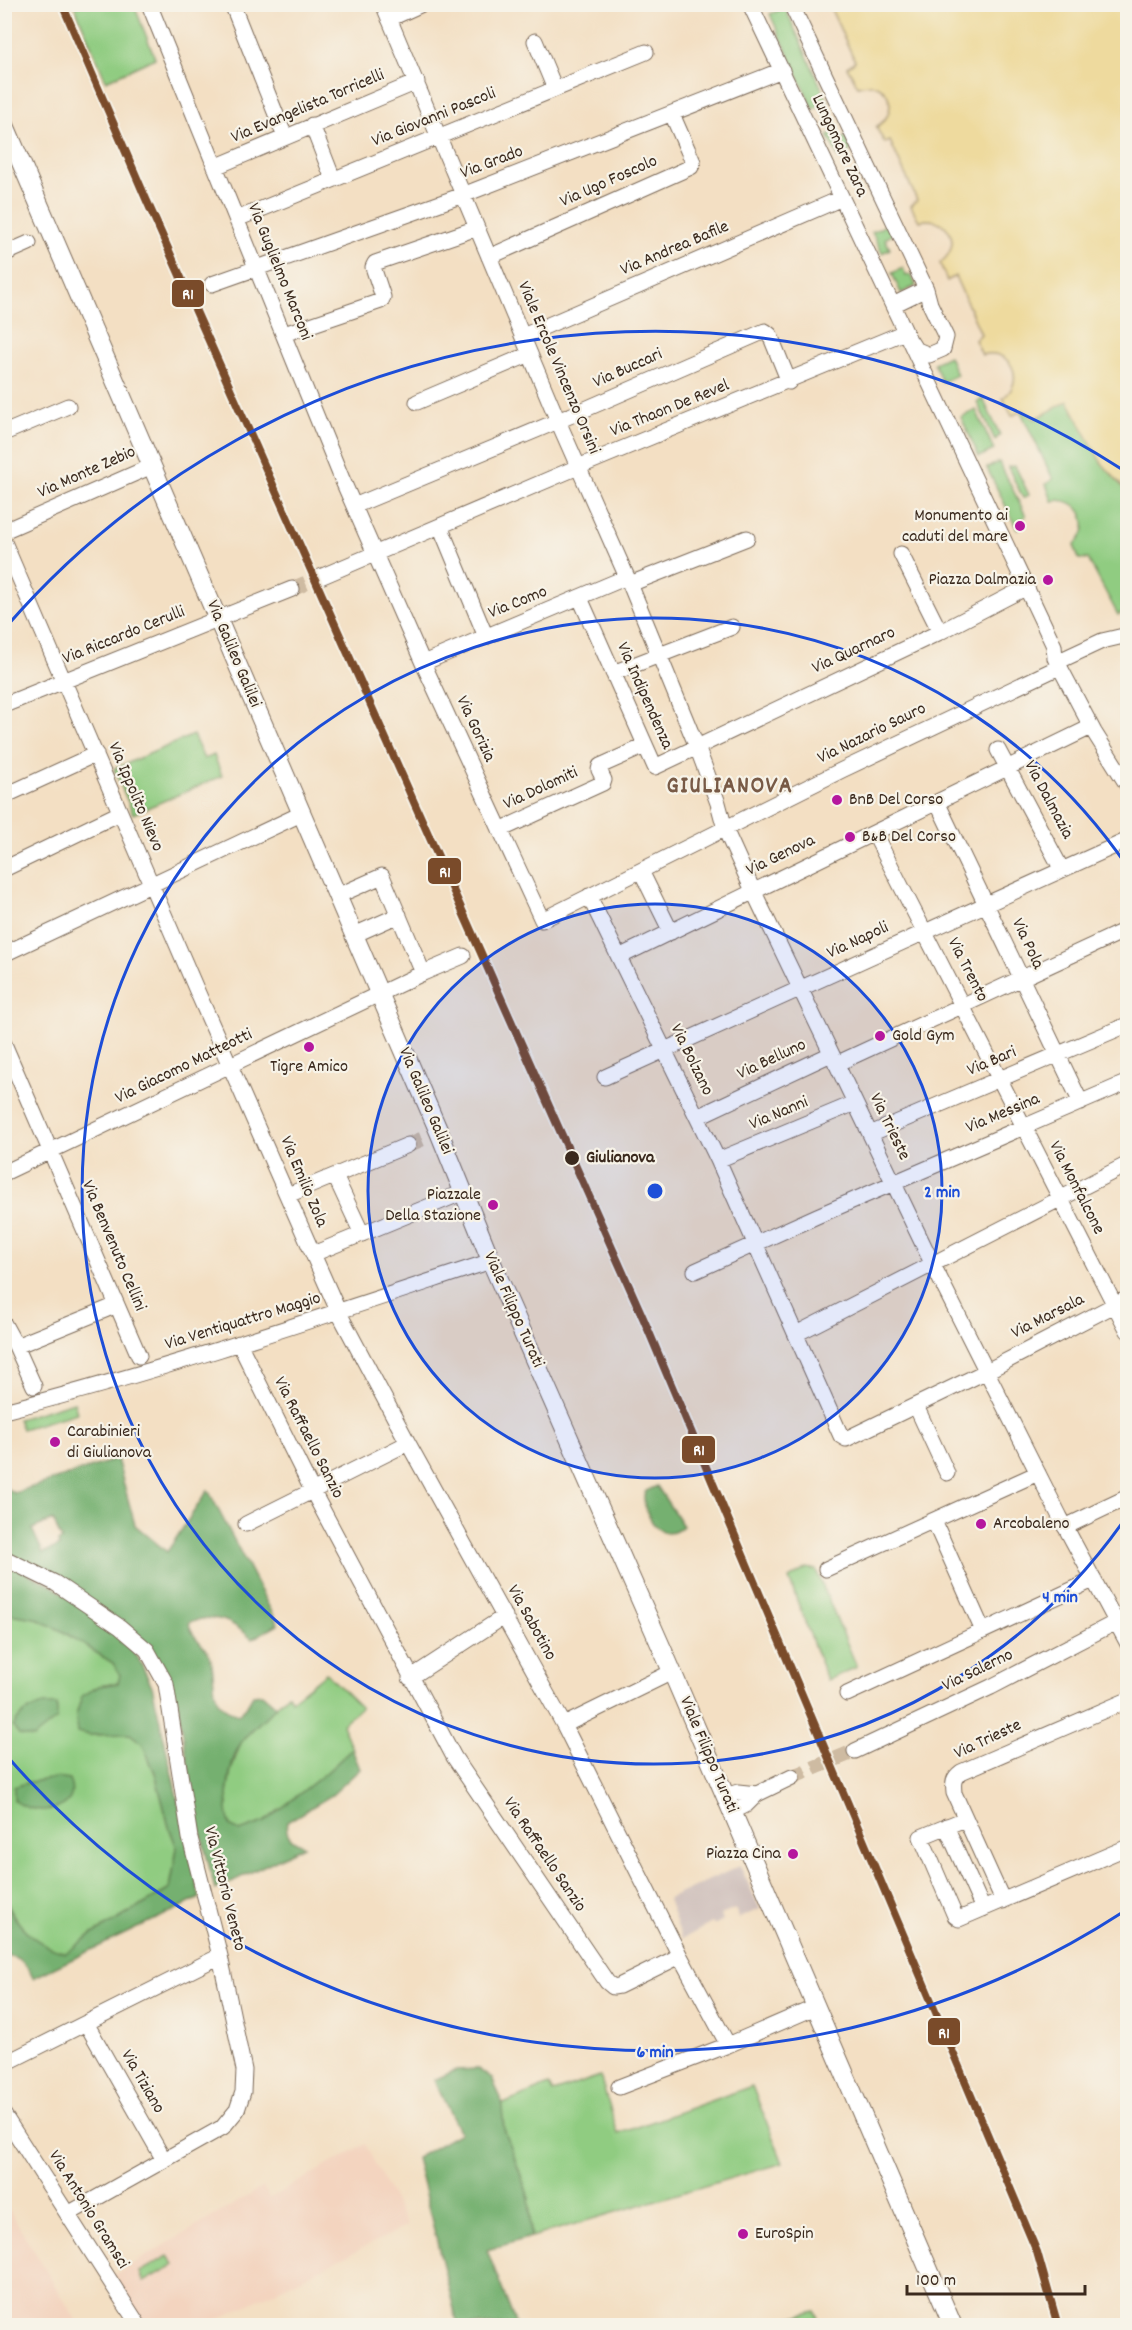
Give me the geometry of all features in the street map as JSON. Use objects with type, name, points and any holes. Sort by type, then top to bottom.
[{"type":"main road","name":"Via Galileo Galilei","points":[[4,123],[40,239],[152,466],[354,935],[433,1135],[463,1189]]},
{"type":"main road","name":"Viale Filippo Turati","points":[[463,1189],[491,1261],[816,2007],[949,2325]]},
{"type":"street","points":[[232,4],[285,137]]},
{"type":"street","points":[[386,12],[422,4]]},
{"type":"street","name":"Lungomare Zara","points":[[750,4],[919,364],[1027,587],[1054,646],[1058,664],[1091,727],[1128,786]]},
{"type":"street","name":"Lungomare Zara","points":[[791,4],[926,289],[930,304],[946,337],[942,349],[929,354],[915,349],[907,335]]},
{"type":"street","name":"Via Guglielmo Marconi","points":[[153,6],[168,56],[374,554]]},
{"type":"street","name":"Viale Ercole Vincenzo Orsini","points":[[386,12],[659,654],[697,747],[724,823]]},
{"type":"street","points":[[535,41],[555,89]]},
{"type":"street","name":"Via Giovanni Pascoli","points":[[237,219],[646,52]]},
{"type":"street","name":"Via Grado","points":[[212,284],[463,195],[782,70]]},
{"type":"street","name":"Via Evangelista Torricelli","points":[[215,167],[417,82]]},
{"type":"street","name":"Via Ugo Foscolo","points":[[489,257],[691,167],[693,162],[672,114]]},
{"type":"street","points":[[312,126],[333,179]]},
{"type":"street","name":"Via Andrea Bafile","points":[[523,336],[842,198]]},
{"type":"street","points":[[284,334],[381,301],[383,297],[373,267],[375,263],[477,228]]},
{"type":"street","points":[[4,254],[40,239]]},
{"type":"street","points":[[893,305],[926,289]]},
{"type":"street","name":"Via Buccari","points":[[354,506],[765,331],[770,335],[789,382]]},
{"type":"street","name":"Via Thaon De Revel","points":[[318,578],[578,467],[907,335]]},
{"type":"street","points":[[417,402],[530,354]]},
{"type":"street","name":"Lungomare Zara","points":[[928,380],[926,365],[929,354]]},
{"type":"street","points":[[4,433],[68,406]]},
{"type":"street","name":"Via Monte Zebio","points":[[4,531],[152,466]]},
{"type":"street","points":[[440,526],[486,637]]},
{"type":"street","name":"Via Como","points":[[423,663],[580,598],[747,538]]},
{"type":"street","name":"Via Ippolito Nievo","points":[[4,543],[231,1066]]},
{"type":"street","name":"Via Gorizia","points":[[374,554],[542,920]]},
{"type":"street","points":[[902,554],[940,632]]},
{"type":"street","name":"Via Quarnaro","points":[[697,747],[940,632],[1027,587]]},
{"type":"street","name":"Via Riccardo Cerulli","points":[[4,705],[292,589]]},
{"type":"street","name":"Via Indipendenza","points":[[580,598],[655,767],[697,747]]},
{"type":"street","points":[[613,673],[732,627]]},
{"type":"street","points":[[1058,664],[1098,643],[1128,635]]},
{"type":"street","name":"Via Nazario Sauro","points":[[542,920],[641,871],[724,823],[842,770],[1058,664]]},
{"type":"street","name":"Via Genova","points":[[619,957],[1091,727]]},
{"type":"street","name":"Via Dolomiti","points":[[500,830],[603,783],[600,766],[645,746]]},
{"type":"street","name":"Via Dalmazia","points":[[998,750],[1062,870]]},
{"type":"street","points":[[4,796],[96,754]]},
{"type":"street","name":"Via Pola","points":[[937,802],[1080,1103]]},
{"type":"street","points":[[4,869],[120,813]]},
{"type":"street","points":[[4,954],[301,814]]},
{"type":"street","name":"Via Trieste","points":[[724,823],[799,990],[933,1265],[1093,1580],[1122,1619],[1128,1644]]},
{"type":"street","name":"Via Trento","points":[[874,833],[1023,1127]]},
{"type":"street","name":"Via Napoli","points":[[605,1077],[1128,840]]},
{"type":"street","points":[[641,871],[671,932]]},
{"type":"street","points":[[337,896],[382,876],[423,973]]},
{"type":"street","name":"Via Bolzano","points":[[589,896],[718,1160],[841,1436],[846,1439]]},
{"type":"street","points":[[354,935],[399,915]]},
{"type":"street","name":"Via Belluno","points":[[697,1117],[963,1006],[1128,928]]},
{"type":"street","points":[[379,995],[462,956]]},
{"type":"street","name":"Via Giacomo Matteotti","points":[[4,1173],[379,995]]},
{"type":"street","name":"Via Bari","points":[[870,1134],[1127,1025]]},
{"type":"street","name":"Via Benvenuto Cellini","points":[[4,1044],[139,1356]]},
{"type":"street","name":"Via Emilio Zola","points":[[231,1066],[339,1313]]},
{"type":"street","name":"Via Messina","points":[[894,1183],[1128,1082]]},
{"type":"street","name":"Via Nanni","points":[[718,1160],[855,1103]]},
{"type":"street","name":"Via Monfalcone","points":[[1023,1127],[1059,1199],[1121,1302],[1128,1331]]},
{"type":"street","points":[[288,1196],[408,1145]]},
{"type":"street","points":[[796,1334],[1128,1164]]},
{"type":"street","points":[[335,1176],[362,1234]]},
{"type":"street","points":[[695,1271],[894,1183]]},
{"type":"street","points":[[313,1254],[419,1211],[463,1189]]},
{"type":"street","name":"Via Ventiquattro Maggio","points":[[4,1412],[138,1375],[339,1313],[491,1261]]},
{"type":"street","name":"Via Marsala","points":[[846,1439],[987,1371],[1121,1302]]},
{"type":"street","points":[[16,1346],[117,1305]]},
{"type":"street","name":"Via Sabotino","points":[[339,1313],[564,1725],[680,1956],[728,2045]]},
{"type":"street","points":[[4,1324],[34,1386]]},
{"type":"street","name":"Via Raffaello Sanzio","points":[[239,1342],[312,1490],[454,1757],[607,1982],[613,1987],[619,1986],[680,1956]]},
{"type":"street","points":[[916,1406],[947,1473]]},
{"type":"street","points":[[246,1524],[408,1443]]},
{"type":"street","points":[[826,1569],[1038,1473]]},
{"type":"street","points":[[1065,1527],[1128,1497]]},
{"type":"street","points":[[934,1521],[983,1631]]},
{"type":"street","name":"Via Vittorio Veneto","points":[[4,1558],[55,1583],[120,1627],[147,1650],[166,1684],[190,1838],[220,1956],[244,2070],[243,2092],[237,2110],[223,2127],[68,2214]]},
{"type":"street","points":[[847,1694],[1093,1580]]},
{"type":"street","points":[[410,1678],[505,1616]]},
{"type":"street","name":"Via Salerno","points":[[855,1751],[991,1687],[1122,1619]]},
{"type":"street","points":[[564,1725],[672,1672]]},
{"type":"street","name":"Via Trieste","points":[[1003,1901],[954,1793],[955,1777],[961,1772],[1128,1700]]},
{"type":"street","points":[[729,1804],[746,1805],[757,1794],[792,1777]]},
{"type":"street","points":[[965,1819],[921,1837],[955,1916],[962,1918],[1128,1847]]},
{"type":"street","points":[[946,1826],[983,1909]]},
{"type":"street","points":[[4,2064],[220,1956]]},
{"type":"street","points":[[619,2087],[728,2045],[816,2007]]},
{"type":"street","name":"Via Tiziano","points":[[86,2023],[164,2160]]},
{"type":"street","name":"Via Antonio Gramsci","points":[[4,2115],[139,2325]]},
{"type":"shaded area","points":[[740,1866],[760,1909],[739,1918],[735,1909],[721,1915],[723,1920],[714,1925],[712,1923],[682,1939],[668,1899]]},
{"type":"shaded area","points":[[365,2144],[407,2226],[207,2325],[177,2325],[150,2318],[143,2324],[114,2275],[263,2187],[270,2198]]},
{"type":"shaded area","points":[[5,2203],[79,2325],[5,2325]]},
{"type":"green space","points":[[74,5],[134,5],[155,58],[106,81]]},
{"type":"green space","points":[[785,8],[828,102],[813,109],[770,14]]},
{"type":"green space","points":[[834,132],[838,140],[846,137],[852,150],[838,157],[828,135]]},
{"type":"green space","points":[[888,224],[893,234],[885,239],[890,249],[882,253],[872,232]]},
{"type":"green space","points":[[903,268],[906,276],[911,274],[916,286],[901,293],[892,273]]},
{"type":"green space","points":[[949,356],[957,375],[942,382],[934,363]]},
{"type":"green space","points":[[983,399],[1000,435],[995,440],[977,402]]},
{"type":"green space","points":[[1068,400],[1101,462],[1127,492],[1127,610],[1118,615],[1088,559],[1079,559],[1074,545],[1081,538],[1084,530],[1082,514],[1070,503],[1062,500],[1052,501],[1046,484],[1053,479],[1021,412],[1023,410],[1035,419]]},
{"type":"green space","points":[[976,410],[994,450],[979,457],[961,417]]},
{"type":"green space","points":[[999,462],[1026,516],[1020,520],[1022,526],[1017,529],[987,468]]},
{"type":"green space","points":[[1015,466],[1029,495],[1023,498],[1008,467]]},
{"type":"green space","points":[[193,735],[204,759],[214,755],[222,776],[133,814],[114,769]]},
{"type":"green space","points":[[74,1402],[77,1413],[22,1429],[18,1419]]},
{"type":"green space","points":[[117,1459],[135,1525],[167,1552],[208,1490],[278,1624],[252,1639],[237,1627],[216,1618],[189,1622],[194,1635],[209,1654],[216,1696],[222,1706],[238,1714],[246,1707],[253,1695],[262,1694],[276,1706],[238,1748],[228,1782],[227,1807],[231,1827],[240,1831],[264,1822],[326,1773],[352,1749],[360,1769],[332,1795],[287,1822],[288,1834],[304,1846],[215,1890],[196,1812],[177,1698],[159,1661],[122,1625],[5,1550],[4,1487],[14,1493]],"holes":[[[53,1520],[62,1540],[58,1542],[59,1546],[43,1553],[32,1529]]]},
{"type":"green space","points":[[657,1486],[683,1526],[675,1532],[661,1531],[650,1519],[644,1495],[646,1491]]},
{"type":"green space","points":[[5,1562],[54,1587],[115,1631],[138,1658],[152,1686],[200,1898],[33,1978],[22,1962],[15,1957],[5,1955],[4,1897],[14,1917],[28,1933],[55,1950],[66,1953],[88,1937],[170,1889],[177,1848],[155,1773],[142,1743],[130,1734],[89,1735],[78,1732],[76,1715],[82,1696],[99,1686],[118,1683],[120,1675],[113,1663],[62,1631],[35,1618],[10,1614],[5,1617]]},
{"type":"green space","points":[[807,1568],[816,1570],[857,1667],[827,1680],[789,1579]]},
{"type":"green space","points":[[10,1614],[35,1618],[62,1631],[113,1663],[121,1675],[118,1683],[99,1686],[89,1735],[130,1734],[142,1743],[155,1773],[177,1848],[170,1889],[88,1937],[66,1953],[55,1950],[28,1933],[15,1917],[5,1897],[4,1617]]},
{"type":"green space","points":[[326,1673],[361,1707],[342,1724],[352,1749],[326,1773],[264,1822],[240,1831],[231,1827],[227,1816],[227,1795],[231,1770],[242,1740],[288,1694],[292,1700]]},
{"type":"green space","points":[[42,1705],[57,1705],[57,1719],[33,1738],[19,1735],[13,1727],[19,1718],[29,1710]]},
{"type":"green space","points":[[58,1778],[69,1780],[72,1791],[69,1799],[63,1805],[54,1809],[33,1809],[14,1800],[14,1787],[29,1782]]},
{"type":"green space","points":[[478,2069],[492,2079],[501,2098],[504,2129],[529,2198],[531,2237],[487,2250],[516,2325],[458,2325],[416,2158],[460,2133],[434,2080],[456,2070]]},
{"type":"green space","points":[[600,2076],[618,2134],[752,2086],[783,2163],[531,2237],[529,2198],[504,2129],[501,2105],[549,2085],[553,2092]]},
{"type":"green space","points":[[168,2256],[174,2265],[144,2282],[140,2272]]},
{"type":"green space","points":[[815,2311],[821,2325],[764,2325]]},
{"type":"sand","points":[[829,5],[1127,5],[1127,492],[1101,462],[1068,401],[1035,419],[1023,410],[1012,416],[1003,398],[1014,383],[1012,367],[1000,356],[982,355],[975,340],[981,334],[955,276],[947,281],[940,263],[951,248],[950,233],[938,222],[919,221],[911,206],[917,200],[890,141],[885,143],[876,127],[889,112],[888,97],[884,90],[877,86],[868,84],[858,86],[847,67],[855,61]]},
{"type":"tunnel","points":[[292,589],[318,578]]},
{"type":"tunnel","points":[[408,1145],[427,1137]]},
{"type":"tunnel","points":[[792,1777],[855,1751]]},
{"type":"transit line","name":"R1","points":[[62,4],[146,199],[644,1320],[1037,2252],[1058,2326]]},
{"type":"place","name":"Monumento ai caduti del mare","points":[[1020,526]]},
{"type":"place","name":"Piazza Dalmazia","points":[[1048,580]]},
{"type":"place","name":"BnB Del Corso","points":[[837,800]]},
{"type":"place","name":"B&B Del Corso","points":[[850,837]]},
{"type":"place","name":"Gold Gym","points":[[880,1036]]},
{"type":"place","name":"Tigre Amico","points":[[309,1047]]},
{"type":"place","name":"Giulianova","points":[[572,1158]]},
{"type":"place","name":"Piazzale Della Stazione","points":[[493,1205]]},
{"type":"place","name":"Carabinieri di Giulianova","points":[[55,1442]]},
{"type":"place","name":"Arcobaleno","points":[[981,1524]]},
{"type":"place","name":"Piazza Cina","points":[[793,1854]]},
{"type":"place","name":"EuroSpin","points":[[743,2234]]},
{"type":"district","name":"GIULIANOVA","points":[[730,787]]}]
